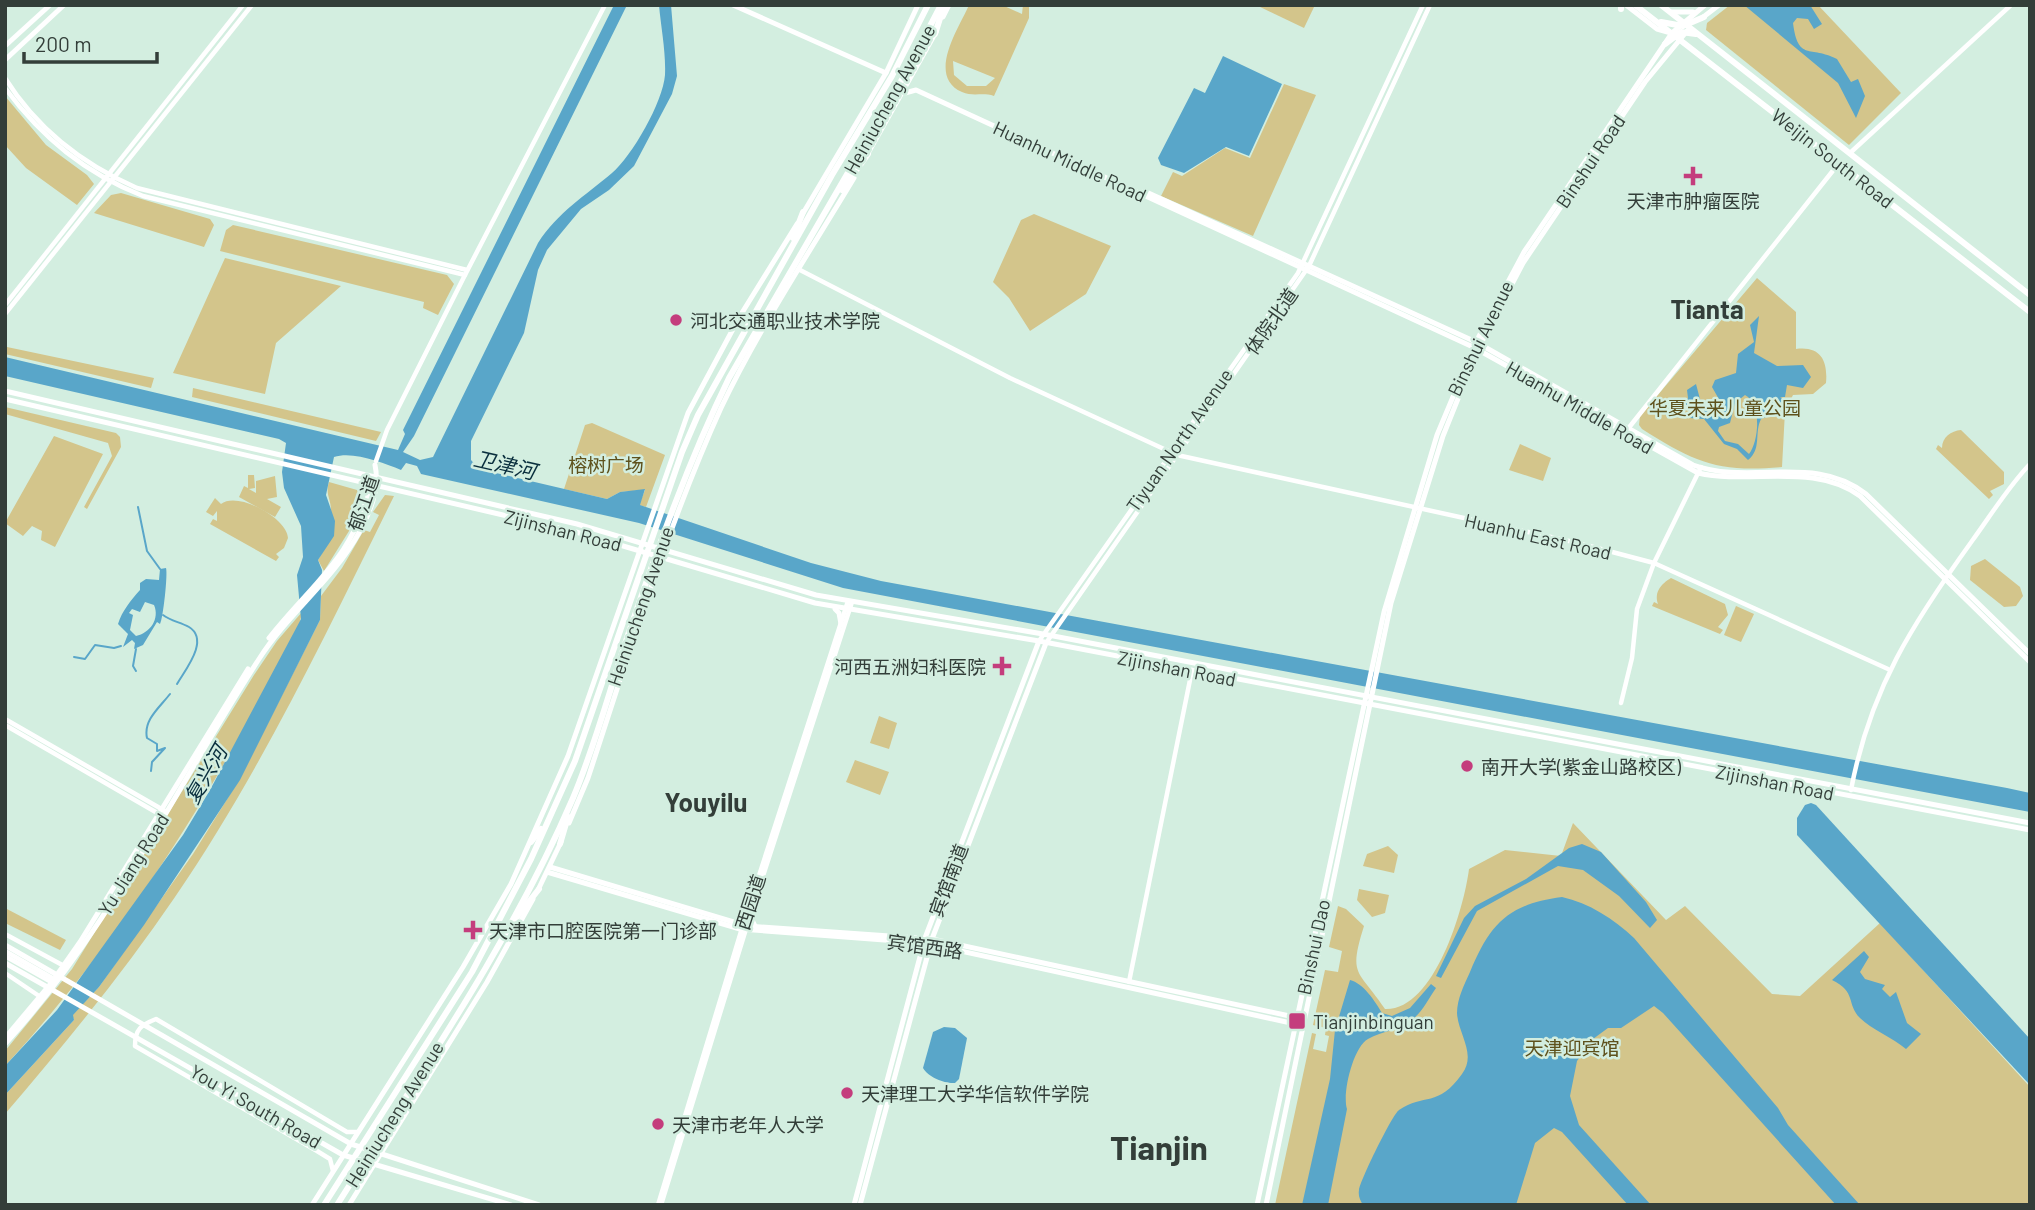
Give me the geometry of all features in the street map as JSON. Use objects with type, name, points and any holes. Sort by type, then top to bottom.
[{"type":"highway","name":"Heiniucheng Avenue","points":[[337,1205],[457,1016],[504,933],[574,795],[682,452],[720,372],[892,76],[928,5]]},
{"type":"highway","name":"Heiniucheng Avenue","points":[[324,1205],[472,972],[509,901],[575,761],[691,459],[729,378],[945,5]]},
{"type":"highway","points":[[934,34],[945,5]]},
{"type":"highway","name":"Weijin South Road","points":[[1635,5],[2030,312]]},
{"type":"highway","name":"Weijin South Road","points":[[1661,5],[1670,8],[1686,26],[2030,295]]},
{"type":"highway","points":[[1667,46],[1686,26],[1704,17]]},
{"type":"highway","points":[[1701,36],[1699,28],[1704,17]]},
{"type":"highway","points":[[1653,19],[1686,26]]},
{"type":"highway","points":[[824,214],[868,154]]},
{"type":"highway","points":[[778,272],[803,212]]},
{"type":"highway","points":[[560,844],[574,795]]},
{"type":"highway","points":[[531,842],[549,819]]},
{"type":"highway","points":[[509,901],[511,884]]},
{"type":"highway","points":[[504,933],[538,889]]},
{"type":"main road","points":[[5,46],[50,5]]},
{"type":"main road","points":[[5,60],[64,5]]},
{"type":"main road","points":[[733,5],[886,73]]},
{"type":"main road","name":"Heiniucheng Avenue","points":[[312,1205],[511,884],[568,755],[688,413],[730,333],[886,73],[918,5]]},
{"type":"main road","points":[[1686,26],[1705,5]]},
{"type":"main road","points":[[1704,17],[1719,5]]},
{"type":"main road","points":[[1623,6],[1657,29],[1676,36]]},
{"type":"main road","points":[[1670,8],[1678,13],[1686,26],[1692,48]]},
{"type":"main road","points":[[1678,13],[1699,10]]},
{"type":"main road","name":"Heiniucheng Avenue","points":[[349,1205],[505,952],[548,869],[588,778],[696,466],[741,369],[905,93],[934,34]]},
{"type":"main road","points":[[1667,46],[1682,45],[1692,48]]},
{"type":"main road","name":"Binshui Avenue","points":[[1415,509],[1477,346],[1524,252],[1667,46]]},
{"type":"main road","name":"Huanhu Middle Road","points":[[914,75],[919,87],[1305,267]]},
{"type":"main road","name":"Huanhu Middle Road","points":[[905,93],[916,90],[1477,346],[1699,470],[1821,472],[1839,478],[1866,494],[2030,662]]},
{"type":"main road","name":"Huanhu Middle Road","points":[[1477,346],[1488,349],[1626,431]]},
{"type":"main road","name":"Binshui Avenue","points":[[1369,693],[1415,509],[1437,435],[1469,356],[1477,346]]},
{"type":"main road","name":"Zijinshan Road","points":[[5,391],[578,524],[654,546],[681,562],[845,610],[1042,642],[1366,706],[2030,830]]},
{"type":"main road","name":"Zijinshan Road","points":[[5,399],[576,532],[641,551],[684,555],[828,598],[1046,634],[1369,693],[2030,822]]},
{"type":"main road","points":[[672,455],[696,466]]},
{"type":"main road","name":"郁江道","points":[[270,638],[337,565],[358,524],[375,477]]},
{"type":"main road","points":[[649,528],[654,546]]},
{"type":"main road","points":[[671,535],[674,548],[684,555]]},
{"type":"main road","name":"Huanhu Middle Road","points":[[1946,577],[2030,654]]},
{"type":"main road","points":[[829,606],[839,614],[843,624]]},
{"type":"main road","name":"Yu Jiang Road","points":[[5,1044],[66,967],[270,638]]},
{"type":"main road","name":"宾馆南道","points":[[853,1205],[928,941],[1042,642]]},
{"type":"main road","name":"Binshui Dao","points":[[1257,1205],[1369,693]]},
{"type":"main road","name":"Binshui Dao","points":[[1266,1205],[1305,1023],[1366,706]]},
{"type":"main road","name":"宾馆西路","points":[[548,869],[746,927],[928,941],[1305,1023]]},
{"type":"main road","points":[[748,915],[758,929]]},
{"type":"main road","name":"宾馆南道","points":[[860,1205],[928,941]]},
{"type":"main road","name":"You Yi South Road","points":[[5,945],[351,1144],[539,1205]]},
{"type":"main road","name":"You Yi South Road","points":[[5,963],[343,1155],[511,1205]]},
{"type":"main road","name":"Yu Jiang Road","points":[[5,1038],[43,998]]},
{"type":"street","points":[[5,305],[243,5]]},
{"type":"street","points":[[5,314],[253,5]]},
{"type":"street","points":[[376,461],[382,443],[466,272],[605,5]]},
{"type":"street","name":"Tiyuan North Avenue","points":[[1046,634],[1305,267],[1423,5]]},
{"type":"street","points":[[1305,267],[1430,5]]},
{"type":"street","points":[[1850,153],[2011,5]]},
{"type":"street","points":[[5,78],[28,110],[57,140],[107,177]]},
{"type":"street","points":[[5,88],[44,135],[78,163],[113,180],[161,195],[466,272]]},
{"type":"street","points":[[1626,431],[1840,163]]},
{"type":"street","name":"Huanhu East Road","points":[[800,270],[1010,378],[1174,454],[1578,543],[1654,563],[1888,669]]},
{"type":"street","points":[[1850,795],[1858,753],[1888,669],[1946,577],[2030,464]]},
{"type":"street","points":[[1621,703],[1632,658],[1637,609],[1654,563],[1699,470]]},
{"type":"street","points":[[828,598],[845,610]]},
{"type":"street","name":"西园道","points":[[659,1205],[748,915],[843,624],[845,610],[850,602]]},
{"type":"street","points":[[1042,642],[1046,634]]},
{"type":"street","points":[[1128,984],[1192,670]]},
{"type":"street","points":[[5,719],[162,813]]},
{"type":"street","points":[[5,725],[162,813]]},
{"type":"street","points":[[5,934],[66,967]]},
{"type":"street","points":[[5,953],[55,982]]},
{"type":"street","points":[[6,973],[43,998]]},
{"type":"street","points":[[333,1171],[333,1164],[324,1155],[135,1046],[135,1035],[141,1025],[156,1019],[347,1132],[359,1131]]},
{"type":"green space","points":[[969,5],[1002,5],[1022,14],[1023,5],[1029,5],[1029,18],[994,96],[962,92],[952,85],[946,75],[948,51]],"holes":[[[953,61],[995,78],[986,86],[967,86],[954,75]]]},
{"type":"green space","points":[[1256,5],[1315,5],[1304,28]]},
{"type":"green space","points":[[1730,5],[1818,5],[1901,93],[1849,145],[1706,30],[1707,23]]},
{"type":"green space","points":[[1284,84],[1316,95],[1253,236],[1161,196],[1173,172],[1182,176],[1225,148],[1250,158]]},
{"type":"green space","points":[[5,96],[46,145],[87,175],[94,184],[77,205],[26,168],[5,145]]},
{"type":"green space","points":[[121,193],[210,219],[214,225],[204,247],[94,213],[111,195]]},
{"type":"green space","points":[[1034,214],[1111,246],[1086,294],[1030,331],[1009,298],[993,282],[1021,220]]},
{"type":"green space","points":[[233,225],[447,275],[454,284],[438,315],[423,308],[424,302],[220,251],[226,230]]},
{"type":"green space","points":[[225,258],[341,286],[276,343],[265,394],[173,373]]},
{"type":"green space","name":"华夏未来儿童公园","points":[[1757,278],[1796,312],[1796,349],[1812,350],[1821,357],[1826,368],[1826,383],[1813,394],[1793,395],[1785,411],[1782,467],[1740,468],[1708,463],[1677,450],[1642,429],[1639,425],[1640,416]]},
{"type":"green space","points":[[5,347],[154,378],[151,388],[5,354]]},
{"type":"green space","points":[[193,388],[381,432],[376,441],[192,397]]},
{"type":"green space","points":[[5,407],[116,433],[120,437],[121,447],[87,509],[84,507],[112,456],[108,443],[5,414]]},
{"type":"green space","name":"榕树广场","points":[[592,423],[665,455],[646,507],[639,505],[645,490],[620,492],[607,499],[564,489],[585,425]]},
{"type":"green space","points":[[1961,430],[2004,472],[2004,484],[1990,491],[1993,495],[1989,499],[1936,449],[1938,445],[1942,448],[1948,435]]},
{"type":"green space","points":[[54,436],[103,454],[55,547],[41,540],[42,531],[32,526],[23,536],[5,523]]},
{"type":"green space","points":[[1520,444],[1551,458],[1543,481],[1509,470]]},
{"type":"green space","points":[[248,475],[254,475],[255,488],[249,489],[256,493],[256,481],[275,476],[277,497],[267,499],[281,507],[275,517],[239,497],[244,486],[248,488]]},
{"type":"green space","points":[[329,482],[357,490],[362,498],[349,531],[324,571],[318,560],[331,522]]},
{"type":"green space","points":[[385,495],[394,496],[318,649],[264,751],[206,849],[114,981],[5,1114],[5,1095],[74,1020],[72,1015],[99,987],[193,854],[239,780],[320,620],[321,596],[342,568],[364,530],[370,532],[379,515],[373,512]]},
{"type":"green space","points":[[215,498],[221,504],[239,501],[249,504],[280,522],[288,538],[284,548],[276,554],[279,557],[276,561],[210,524],[213,519],[217,521],[217,511],[213,516],[206,512]]},
{"type":"green space","points":[[1985,559],[2020,587],[2023,596],[2016,606],[2004,607],[1970,580],[1971,566]]},
{"type":"green space","points":[[1671,578],[1725,604],[1728,615],[1718,627],[1723,630],[1720,634],[1652,606],[1654,602],[1658,604],[1659,589]]},
{"type":"green space","points":[[1736,606],[1754,614],[1741,642],[1724,635]]},
{"type":"green space","points":[[302,612],[284,659],[174,846],[78,981],[5,1066],[5,1051],[72,969],[254,675],[277,641]]},
{"type":"green space","points":[[879,716],[897,723],[889,749],[870,743]]},
{"type":"green space","points":[[855,760],[889,772],[880,795],[846,782]]},
{"type":"green space","name":"天津迎宾馆","points":[[1573,823],[1666,920],[1685,906],[1772,994],[1800,996],[1880,923],[2030,1087],[2030,1205],[1275,1205],[1312,1033],[1316,1034],[1313,1049],[1326,1052],[1329,1036],[1325,1035],[1326,1028],[1313,1025],[1325,970],[1338,972],[1342,951],[1329,947],[1338,906],[1346,909],[1364,926],[1356,964],[1362,979],[1385,1009],[1402,1005],[1418,994],[1444,955],[1461,908],[1469,869],[1505,850],[1561,856]]},
{"type":"green space","points":[[1388,846],[1398,855],[1394,873],[1363,866],[1367,854]]},
{"type":"green space","points":[[1359,889],[1389,895],[1385,913],[1372,917],[1357,900]]},
{"type":"green space","points":[[5,908],[66,940],[60,950],[5,923]]},
{"type":"water","points":[[614,5],[627,5],[414,436],[403,452],[420,460],[433,457],[538,243],[563,213],[620,165],[637,142],[653,113],[663,86],[665,58],[659,5],[671,5],[677,76],[672,94],[634,166],[609,190],[581,209],[547,250],[538,270],[524,333],[471,441],[471,460],[479,469],[607,499],[620,492],[645,489],[640,505],[811,563],[881,581],[2007,788],[2030,793],[2030,812],[843,588],[639,523],[421,474],[417,466],[406,463],[401,470],[368,459],[334,457],[326,495],[335,521],[334,536],[318,560],[322,570],[320,620],[240,780],[144,925],[99,987],[73,1015],[74,1020],[5,1095],[5,1066],[57,1010],[183,835],[210,790],[301,619],[297,575],[303,557],[301,526],[284,488],[282,472],[286,443],[279,439],[5,376],[5,357],[398,450],[405,434],[403,430]]},
{"type":"water","points":[[1744,5],[1810,5],[1822,24],[1814,29],[1808,19],[1797,18],[1793,23],[1798,43],[1802,48],[1837,59],[1851,82],[1858,79],[1865,96],[1856,118],[1838,83]]},
{"type":"water","points":[[1223,56],[1282,84],[1249,156],[1226,147],[1184,173],[1161,165],[1158,158],[1194,88],[1205,93]]},
{"type":"water","points":[[1759,316],[1754,353],[1777,366],[1803,365],[1811,377],[1803,388],[1787,385],[1785,397],[1780,397],[1784,399],[1781,406],[1777,406],[1781,408],[1779,412],[1761,419],[1755,451],[1748,460],[1737,449],[1724,444],[1704,419],[1690,418],[1688,413],[1692,410],[1684,403],[1688,398],[1687,390],[1696,384],[1701,403],[1710,409],[1717,407],[1720,401],[1712,387],[1715,380],[1736,373],[1738,354],[1754,342],[1750,325]],"holes":[[[1745,395],[1756,414],[1757,432],[1749,454],[1738,444],[1725,441],[1718,431],[1719,427],[1730,423],[1735,403]]]},
{"type":"water","points":[[166,568],[160,624],[157,622],[143,645],[134,649],[135,643],[132,640],[123,647],[128,634],[118,624],[122,615],[140,590],[140,583],[146,579],[159,580],[160,569]],"holes":[[[145,602],[154,605],[155,620],[146,632],[136,636],[130,630],[133,615],[129,613],[132,609],[140,612]]]},
{"type":"water","points":[[1805,805],[1816,805],[2030,1039],[2030,1085],[1797,835],[1797,818]]},
{"type":"water","points":[[1582,844],[1601,852],[1646,902],[1657,920],[1650,928],[1619,896],[1583,870],[1558,866],[1477,911],[1441,978],[1436,976],[1464,918],[1475,906],[1526,879],[1569,848]]},
{"type":"water","points":[[1562,897],[1601,913],[1634,938],[1778,1108],[1788,1125],[1860,1205],[1836,1205],[1654,1006],[1621,1028],[1608,1028],[1593,1039],[1577,1061],[1570,1096],[1579,1125],[1651,1205],[1628,1205],[1562,1132],[1554,1128],[1535,1143],[1516,1205],[1363,1205],[1359,1194],[1361,1184],[1395,1115],[1408,1105],[1446,1092],[1466,1066],[1467,1051],[1457,1008],[1463,987],[1485,941],[1503,919],[1514,911],[1543,900]]},
{"type":"water","points":[[1864,951],[1869,957],[1860,972],[1865,979],[1885,985],[1882,989],[1890,997],[1896,992],[1907,1023],[1921,1034],[1906,1049],[1860,1018],[1845,989],[1832,980]]},
{"type":"water","points":[[1350,980],[1364,989],[1382,1013],[1392,1016],[1410,1008],[1431,984],[1436,988],[1413,1019],[1403,1026],[1368,1039],[1358,1051],[1347,1082],[1347,1109],[1328,1205],[1302,1205],[1330,1079],[1335,1030]]},
{"type":"water","points":[[944,1027],[955,1028],[967,1038],[959,1079],[955,1083],[937,1079],[923,1068],[933,1032]]},
{"type":"waterway","points":[[138,507],[147,551],[160,569]]},
{"type":"waterway","points":[[163,615],[189,627],[197,639],[194,655],[177,684]]},
{"type":"waterway","points":[[74,657],[85,659],[95,645],[114,648],[121,646]]},
{"type":"waterway","points":[[136,649],[133,666],[136,671]]},
{"type":"waterway","points":[[151,771],[152,762],[165,748],[157,751],[157,744],[147,738],[146,731],[153,714],[170,694]]},
{"type":"place","name":"天津市肿瘤医院","points":[[1693,176]]},
{"type":"place","name":"河北交通职业技术学院","points":[[676,320]]},
{"type":"place","name":"河西五洲妇科医院","points":[[1002,666]]},
{"type":"place","name":"南开大学(紫金山路校区)","points":[[1467,766]]},
{"type":"place","name":"天津市口腔医院第一门诊部","points":[[473,930]]},
{"type":"place","name":"Tianjinbinguan","points":[[1297,1021]]},
{"type":"place","name":"天津理工大学华信软件学院","points":[[847,1093]]},
{"type":"place","name":"天津市老年人大学","points":[[658,1124]]},
{"type":"district","name":"Tianta","points":[[1707,308]]},
{"type":"district","name":"Youyilu","points":[[706,801]]},
{"type":"district","name":"Tianjin","points":[[1159,1147]]},
{"type":"water label","name":"卫津河","points":[[505,464]]},
{"type":"water label","name":"复兴河","points":[[205,774]]}]
